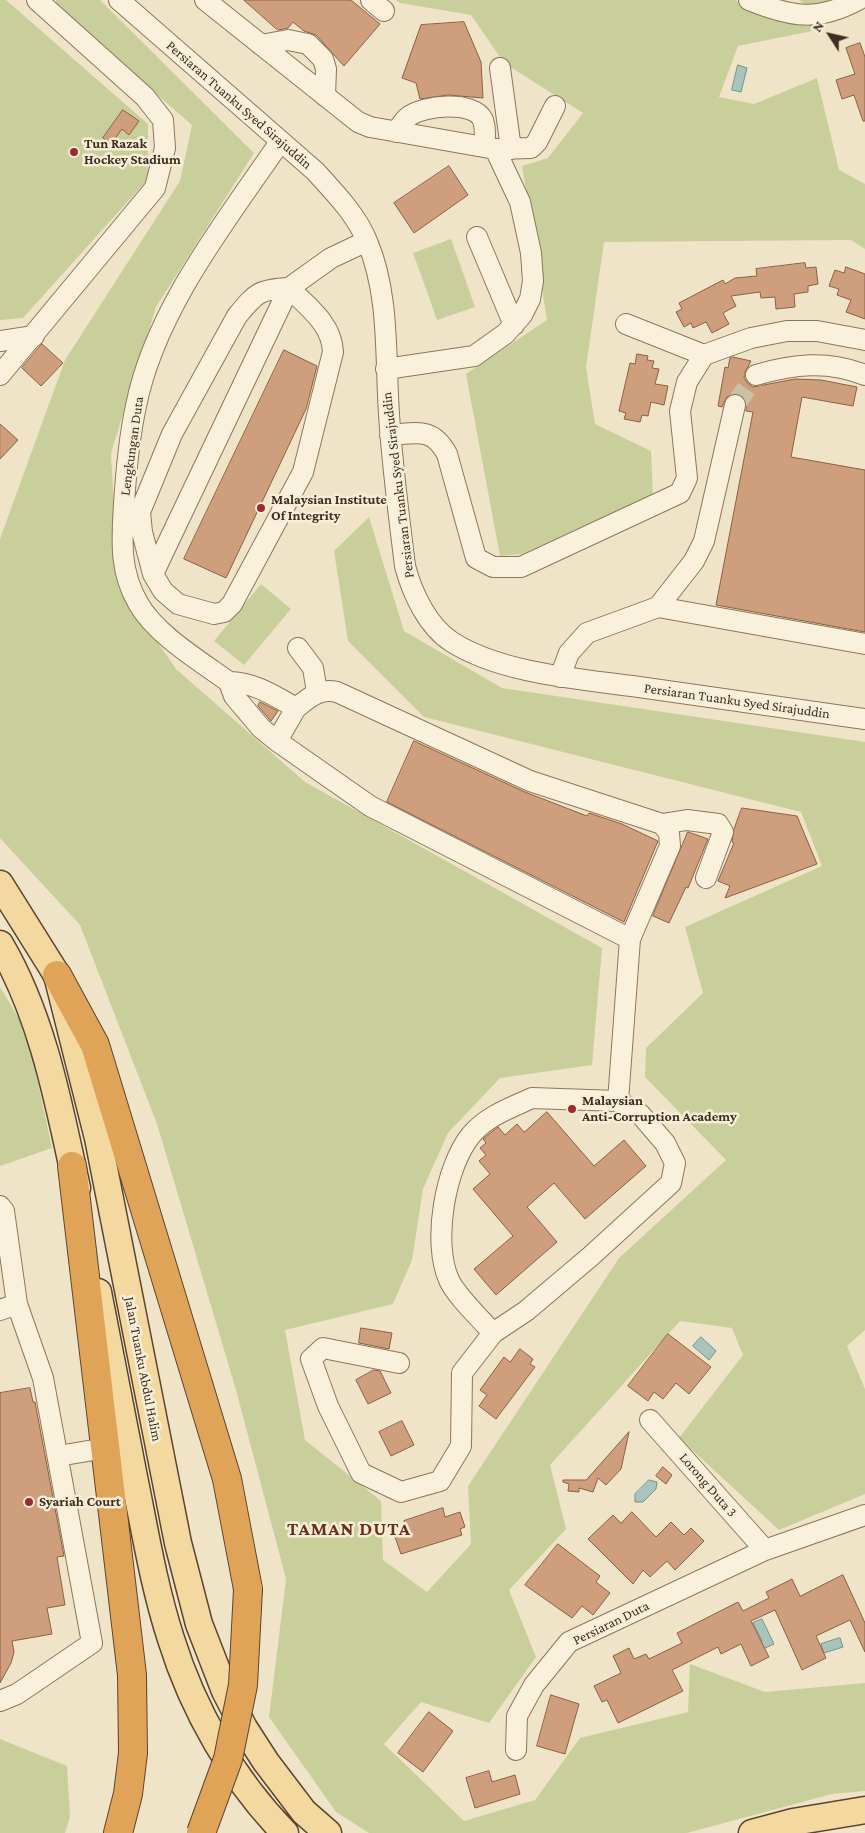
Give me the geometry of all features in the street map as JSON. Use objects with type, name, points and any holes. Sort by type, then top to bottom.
[{"type":"highway","points":[[57,975],[95,1045],[227,1479],[248,1589],[243,1685],[228,1759],[200,1833]]},
{"type":"highway","points":[[72,1166],[132,1675],[134,1753],[128,1794],[118,1833]]},
{"type":"main road","name":"Jalan Tuanku Abdul Halim","points":[[0,884],[57,975],[98,1138],[178,1543],[199,1624],[225,1691],[244,1728],[266,1762],[304,1812],[328,1833]]},
{"type":"main road","points":[[0,944],[31,1006],[44,1048],[72,1166],[147,1542],[171,1639],[201,1714],[219,1746],[240,1780],[285,1833]]},
{"type":"main road","points":[[752,1833],[793,1822],[865,1810]]},
{"type":"street","points":[[0,375],[155,188],[165,148],[163,120],[145,97],[38,0]]},
{"type":"street","name":"Persiaran Tuanku Syed Sirajuddin","points":[[119,0],[314,171],[343,202],[367,240],[379,280],[385,316],[390,435],[405,566],[410,584],[435,626],[450,641],[466,650],[494,661],[560,676],[865,719]]},
{"type":"street","points":[[749,0],[778,12],[803,16],[821,15],[840,10],[858,0]]},
{"type":"street","points":[[215,3],[261,45],[358,122],[370,128],[497,148],[531,148],[537,142],[555,106]]},
{"type":"street","points":[[261,45],[288,40],[308,44],[323,59],[326,69],[325,96]]},
{"type":"street","points":[[497,148],[500,68]]},
{"type":"street","points":[[386,369],[474,356],[487,349],[514,325],[522,315],[530,299],[533,281],[531,253],[520,202],[497,148],[485,129],[482,118],[474,110],[462,106],[423,110],[409,117],[396,132]]},
{"type":"street","name":"Lengkungan Duta","points":[[229,682],[170,640],[139,605],[125,577],[122,545],[126,478],[136,405],[151,356],[171,310],[221,227],[280,142]]},
{"type":"street","points":[[477,237],[514,325]]},
{"type":"street","points":[[153,574],[289,288],[332,258],[367,240]]},
{"type":"street","points":[[289,288],[327,327],[333,339],[333,352],[303,472],[232,604],[224,612],[214,614],[178,604],[163,591],[153,574],[142,532],[140,512],[172,434],[237,316],[250,300],[265,289],[289,288]]},
{"type":"street","points":[[626,324],[704,356]]},
{"type":"street","points":[[390,435],[426,432],[440,441],[447,454],[476,558],[493,567],[521,567],[680,493],[687,478],[680,411],[687,382],[704,356],[751,338],[787,330],[817,331],[865,340]]},
{"type":"street","points":[[817,331],[817,364]]},
{"type":"street","points":[[0,341],[34,336]]},
{"type":"street","points":[[756,375],[782,367],[817,364],[840,366],[865,375]]},
{"type":"street","points":[[658,607],[694,561],[704,542],[735,406]]},
{"type":"street","points":[[560,676],[569,653],[587,633],[658,607],[865,644]]},
{"type":"street","points":[[298,648],[313,668],[317,692]]},
{"type":"street","points":[[296,708],[260,688],[242,682],[229,682],[234,696],[261,728],[370,806],[630,938]]},
{"type":"street","points":[[277,741],[296,708],[317,692],[327,690],[337,692],[530,781],[662,824],[687,820],[718,824],[724,832],[706,878]]},
{"type":"street","points":[[618,1101],[630,938],[670,846],[669,834],[662,824]]},
{"type":"street","points":[[399,1363],[322,1348],[311,1359],[328,1406],[361,1473],[401,1492],[440,1481],[461,1446],[462,1374],[493,1333],[526,1311],[591,1256],[671,1183],[675,1163],[665,1143],[640,1114],[618,1101],[532,1098],[491,1118],[471,1135],[449,1176],[443,1222],[443,1254],[450,1281],[493,1333]]},
{"type":"street","points":[[0,1206],[4,1211],[9,1307],[43,1378],[92,1643],[17,1694],[0,1701]]},
{"type":"street","name":"Lorong Duta 3","points":[[650,1420],[765,1550]]},
{"type":"street","points":[[58,1456],[106,1448]]},
{"type":"street","points":[[765,1550],[865,1515]]},
{"type":"street","name":"Persiaran Duta","points":[[516,1750],[517,1716],[534,1685],[569,1642],[765,1550]]},
{"type":"green space","name":"Tun Razak Hockey Stadium","points":[[0,0],[6,0],[148,124],[148,179],[23,318],[0,320]]},
{"type":"green space","points":[[56,0],[100,0],[254,153],[156,307],[111,453],[118,585],[176,669],[305,782],[602,948],[592,1065],[500,1078],[448,1133],[423,1189],[412,1260],[393,1304],[285,1330],[305,1440],[381,1501],[383,1560],[427,1592],[471,1544],[468,1486],[619,1258],[726,1160],[645,1077],[646,1048],[703,993],[685,927],[822,866],[801,812],[424,717],[348,641],[334,551],[369,517],[404,631],[502,688],[865,742],[865,1330],[847,1346],[865,1389],[865,1494],[779,1530],[679,1438],[743,1355],[732,1328],[680,1321],[550,1465],[566,1529],[509,1590],[536,1657],[489,1723],[421,1702],[384,1744],[464,1821],[535,1800],[580,1738],[688,1712],[690,1664],[765,1692],[865,1683],[865,1791],[832,1794],[687,1833],[369,1833],[336,1812],[269,1717],[286,1579],[236,1390],[157,1124],[80,925],[0,838],[0,539],[65,360],[180,181],[192,125],[55,6]]},
{"type":"green space","points":[[396,0],[735,0],[772,20],[819,21],[812,31],[738,46],[719,97],[754,104],[817,78],[839,170],[865,184],[865,249],[851,240],[604,242],[586,367],[595,424],[651,451],[653,494],[522,554],[500,556],[466,374],[547,320],[522,166],[548,158],[583,113],[504,63],[471,15],[400,3]]},
{"type":"green space","points":[[799,0],[844,0],[808,7]]},
{"type":"green space","points":[[451,239],[475,307],[437,320],[413,253]]},
{"type":"green space","points":[[261,584],[291,609],[244,665],[214,641]]},
{"type":"green space","points":[[0,987],[27,1032],[52,1148],[0,1166]]},
{"type":"green space","points":[[0,1739],[67,1766],[70,1817],[65,1833],[0,1833]]},
{"type":"water","points":[[738,65],[747,68],[741,92],[732,90]]},
{"type":"water","points":[[701,1337],[716,1351],[709,1360],[693,1346]]},
{"type":"water","points":[[649,1480],[657,1482],[656,1489],[643,1502],[635,1502],[635,1494]]},
{"type":"water","points":[[762,1619],[774,1644],[754,1653],[751,1646],[762,1641],[753,1623]]},
{"type":"water","points":[[840,1638],[843,1647],[824,1653],[821,1644]]},
{"type":"building","points":[[244,0],[351,0],[380,24],[344,66],[316,35],[304,31],[293,22],[288,28],[278,30]]},
{"type":"building","points":[[464,22],[481,62],[483,98],[448,95],[420,99],[416,83],[402,78],[421,25]]},
{"type":"building","points":[[860,43],[865,57],[865,121],[863,121],[854,95],[842,99],[836,80],[855,74],[846,48]]},
{"type":"building","points":[[123,110],[139,121],[129,135],[122,129],[111,144],[103,138]]},
{"type":"building","points":[[449,166],[468,195],[414,233],[394,203]]},
{"type":"building","points":[[805,263],[806,268],[816,267],[818,284],[808,286],[808,292],[794,294],[795,307],[776,309],[775,297],[761,298],[760,292],[731,296],[736,306],[723,313],[729,324],[712,333],[706,322],[693,328],[691,323],[684,327],[676,312],[682,309],[679,303],[723,280],[725,284],[735,278],[757,276],[756,269]]},
{"type":"building","points":[[846,267],[865,274],[865,319],[846,312],[851,300],[837,295],[839,289],[829,286],[835,270],[844,273]]},
{"type":"building","points":[[42,344],[63,363],[41,386],[22,368]]},
{"type":"building","points":[[284,350],[317,366],[306,409],[226,578],[184,559]]},
{"type":"building","points":[[637,354],[648,356],[647,360],[654,361],[652,368],[659,369],[655,384],[668,386],[664,405],[651,402],[648,416],[642,415],[640,422],[624,419],[626,413],[619,411],[630,363],[635,364]]},
{"type":"building","points":[[730,358],[751,361],[744,378],[753,387],[795,379],[821,380],[857,387],[853,406],[802,397],[791,457],[865,470],[865,632],[716,605],[753,412],[746,411],[746,401],[737,393],[727,397],[722,407],[718,406],[725,367],[728,368]]},
{"type":"building","points":[[0,424],[18,440],[0,459]]},
{"type":"building","points":[[260,702],[278,711],[271,721],[258,706]]},
{"type":"building","points":[[414,741],[525,792],[587,816],[589,813],[622,824],[658,841],[624,922],[387,802]]},
{"type":"building","points":[[742,808],[797,816],[817,864],[725,898],[730,886],[718,881],[734,843],[732,842],[734,829]]},
{"type":"building","points":[[688,832],[708,839],[688,888],[686,887],[669,923],[653,916]]},
{"type":"building","points":[[547,1112],[594,1166],[624,1140],[646,1166],[585,1219],[554,1183],[527,1207],[557,1242],[496,1295],[474,1269],[513,1236],[473,1189],[490,1174],[479,1161],[486,1155],[480,1148],[486,1143],[483,1139],[498,1127],[505,1135],[517,1124],[524,1132]]},
{"type":"building","points":[[361,1328],[392,1333],[389,1349],[359,1343]]},
{"type":"building","points":[[668,1334],[711,1367],[689,1394],[676,1383],[663,1399],[654,1392],[648,1401],[628,1386]]},
{"type":"building","points":[[520,1349],[533,1359],[530,1364],[535,1367],[496,1419],[479,1406],[487,1395],[480,1390],[504,1357],[510,1362]]},
{"type":"building","points":[[374,1370],[380,1371],[391,1393],[368,1404],[356,1380]]},
{"type":"building","name":"Syariah Court","points":[[30,1388],[33,1402],[35,1402],[64,1556],[57,1557],[65,1605],[47,1608],[52,1634],[12,1641],[14,1652],[11,1663],[0,1683],[0,1393]]},
{"type":"building","points":[[402,1421],[414,1445],[391,1456],[379,1432]]},
{"type":"building","points":[[629,1432],[621,1469],[606,1485],[598,1478],[593,1492],[579,1488],[579,1492],[568,1491],[569,1484],[563,1482],[563,1480],[586,1480]]},
{"type":"building","points":[[663,1467],[672,1475],[666,1484],[656,1476]]},
{"type":"building","points":[[443,1508],[445,1517],[460,1512],[465,1527],[460,1529],[462,1535],[401,1554],[394,1534],[407,1530],[404,1521]]},
{"type":"building","points":[[632,1512],[656,1537],[671,1522],[684,1535],[691,1528],[704,1541],[675,1570],[667,1561],[650,1577],[643,1570],[633,1584],[588,1539],[613,1515],[621,1523]]},
{"type":"building","points":[[558,1544],[600,1576],[596,1582],[610,1593],[593,1615],[582,1606],[572,1618],[525,1585]]},
{"type":"building","points":[[843,1575],[865,1623],[865,1652],[850,1620],[816,1636],[826,1658],[802,1670],[775,1610],[751,1621],[769,1657],[751,1666],[741,1644],[721,1654],[718,1647],[672,1670],[683,1691],[618,1723],[607,1700],[602,1702],[594,1686],[621,1673],[613,1656],[629,1648],[634,1659],[646,1654],[649,1659],[682,1643],[677,1633],[738,1602],[743,1611],[769,1598],[766,1592],[792,1579],[800,1596]]},
{"type":"building","points":[[551,1695],[579,1704],[565,1754],[537,1746]]},
{"type":"building","points":[[429,1712],[453,1731],[423,1772],[398,1753]]},
{"type":"building","points":[[489,1771],[492,1782],[515,1775],[520,1794],[475,1808],[466,1778]]},
{"type":"tunnel","points":[[735,405],[756,375]]},
{"type":"place","name":"Tun Razak Hockey Stadium","points":[[74,152]]},
{"type":"place","name":"Malaysian Institute Of Integrity","points":[[261,508]]},
{"type":"place","name":"Malaysian Anti-Corruption Academy","points":[[572,1109]]},
{"type":"place","name":"Syariah Court","points":[[29,1502]]},
{"type":"district","name":"TAMAN DUTA","points":[[349,1529]]}]
